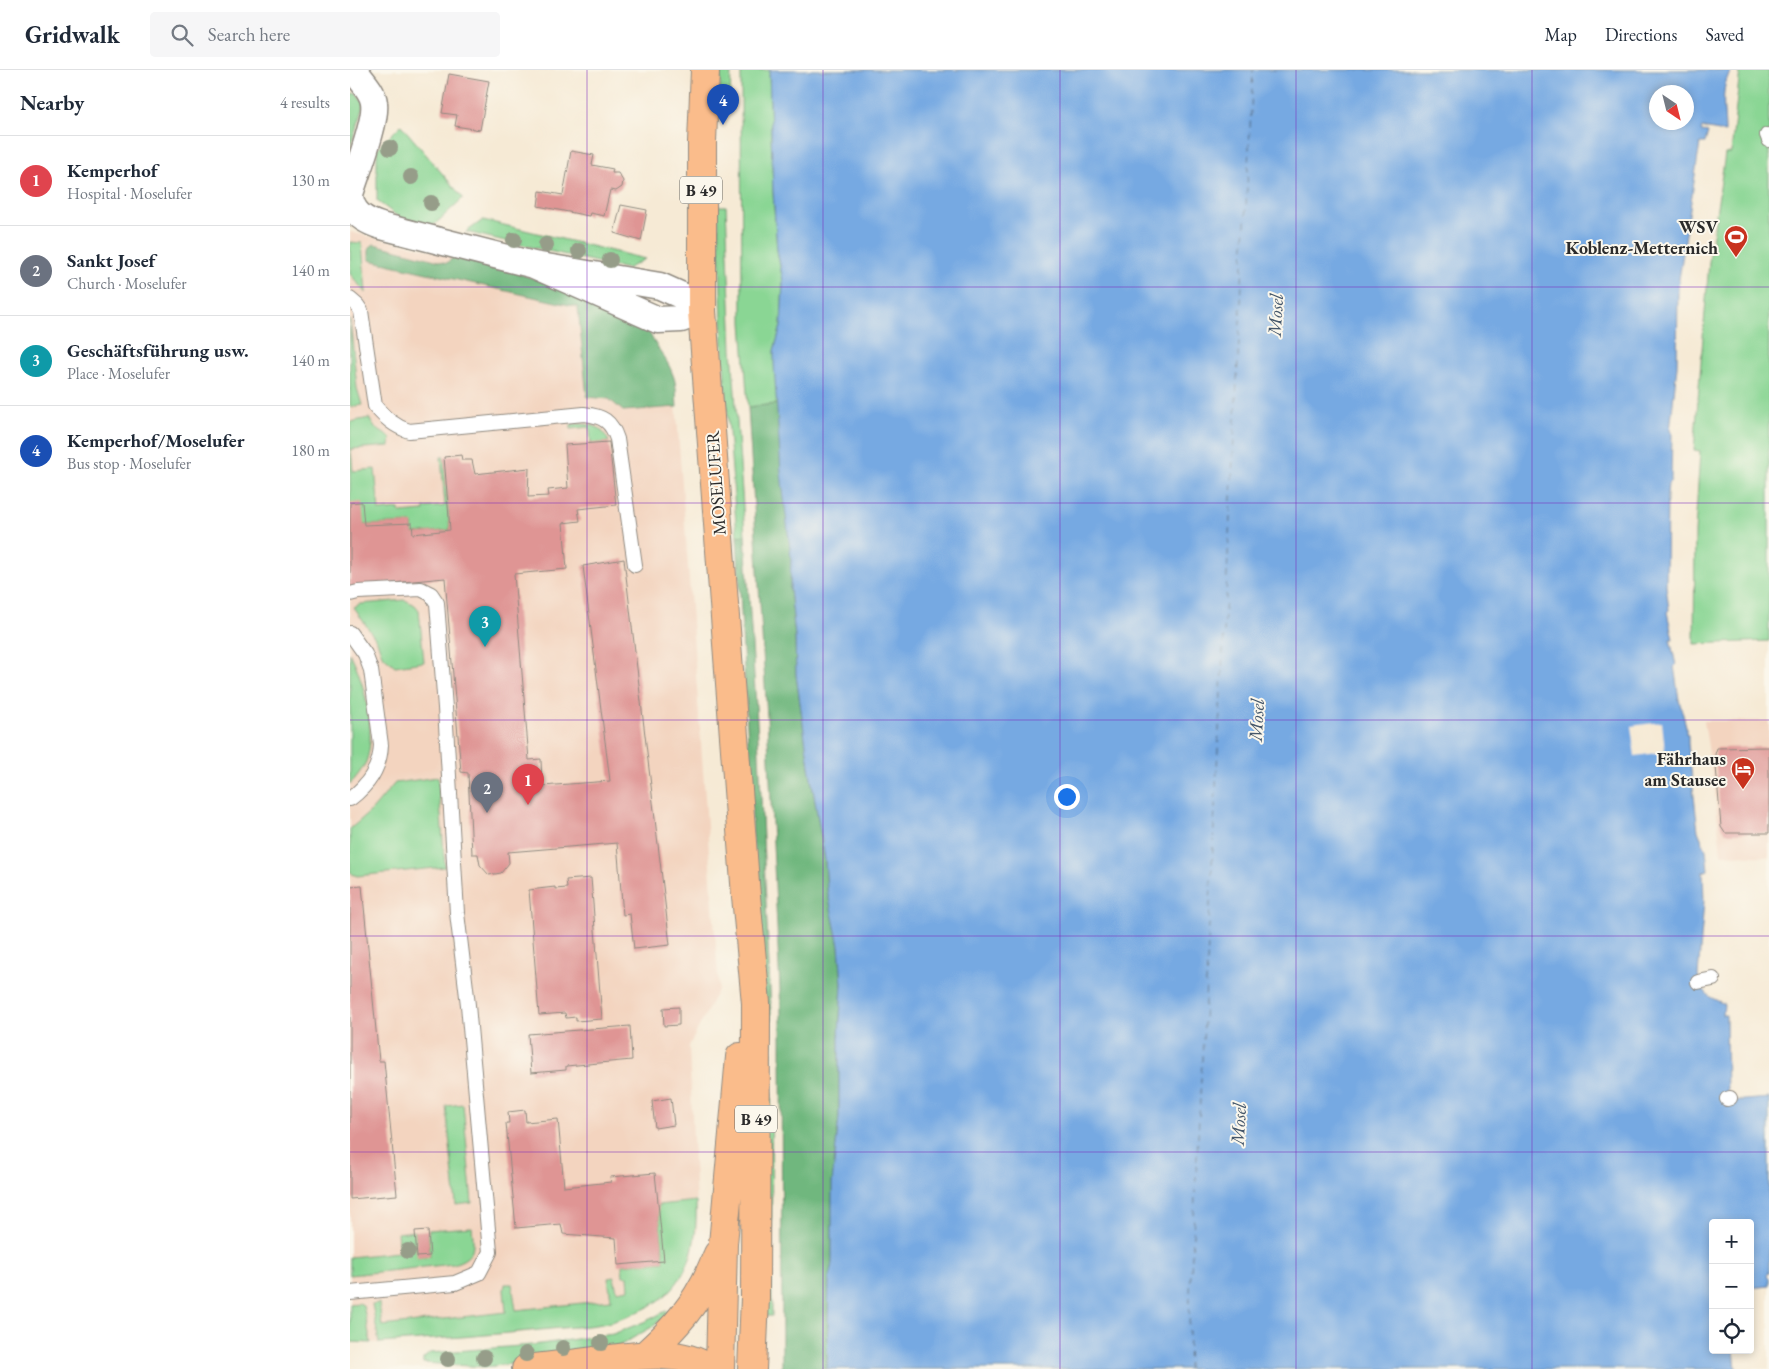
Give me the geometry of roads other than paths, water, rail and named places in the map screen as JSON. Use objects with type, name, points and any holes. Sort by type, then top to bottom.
[{"type":"main road","name":"MOSELUFER","points":[[705,70],[702,142],[702,311],[746,896]]},
{"type":"main road","name":"B 49","points":[[720,1369],[723,1244],[740,1069],[740,967],[746,896]]},
{"type":"main road","name":"B 49","points":[[746,896],[756,1004],[755,1288],[752,1356]]},
{"type":"main road","points":[[645,1355],[687,1311],[704,1286],[723,1244]]},
{"type":"main road","points":[[526,1369],[645,1355],[672,1356],[690,1360],[710,1369]]},
{"type":"main road","points":[[733,1369],[746,1355],[752,1356]]},
{"type":"street","points":[[354,70],[367,88],[374,103],[373,120],[350,194],[355,221],[364,219],[381,226],[534,265],[660,286],[689,299],[702,311]]},
{"type":"lane","points":[[350,299],[361,311],[375,406],[384,417],[397,427],[409,431],[584,414],[595,415],[604,419],[613,428],[617,439],[622,512],[635,565]]},
{"type":"lane","points":[[350,594],[421,589],[431,594],[437,602],[457,912],[468,1005],[490,1252],[479,1273],[455,1283],[350,1293]]},
{"type":"lane","points":[[350,632],[365,654],[371,670],[381,754],[376,771],[364,788],[350,799]]},
{"type":"lane","points":[[1698,982],[1713,979]]},
{"type":"water","name":"Mosel","points":[[769,70],[1732,70],[1725,84],[1724,92],[1725,132],[1702,128],[1701,131],[1708,132],[1705,143],[1700,143],[1678,286],[1677,366],[1670,431],[1672,433],[1671,480],[1668,484],[1667,494],[1666,586],[1669,610],[1667,612],[1673,639],[1670,639],[1676,665],[1674,666],[1679,700],[1686,726],[1686,734],[1688,735],[1698,831],[1706,850],[1708,870],[1703,872],[1704,901],[1698,976],[1702,988],[1710,997],[1724,1004],[1723,1015],[1726,1015],[1727,1099],[1731,1101],[1769,1098],[1769,1273],[1767,1275],[1769,1286],[1754,1288],[1754,1219],[1709,1219],[1709,1354],[1734,1354],[1736,1369],[827,1369],[829,1278],[832,1263],[832,1183],[839,1117],[839,1036],[842,984],[839,946],[827,889],[825,860],[796,675],[795,636],[790,589],[791,558],[781,473],[774,364],[774,351],[781,326],[783,281],[777,250]]},
{"type":"place","name":"Kemperhof/Moselufer","points":[[723,125]]},
{"type":"place","name":"WSV Koblenz-Metternich","points":[[1736,258]]},
{"type":"place","name":"Geschäftsführung usw.","points":[[485,647]]},
{"type":"place","name":"Fährhaus am Stausee","points":[[1743,790]]},
{"type":"place","name":"Kemperhof","points":[[528,805]]},
{"type":"place","name":"Sankt Josef","points":[[487,813]]}]
